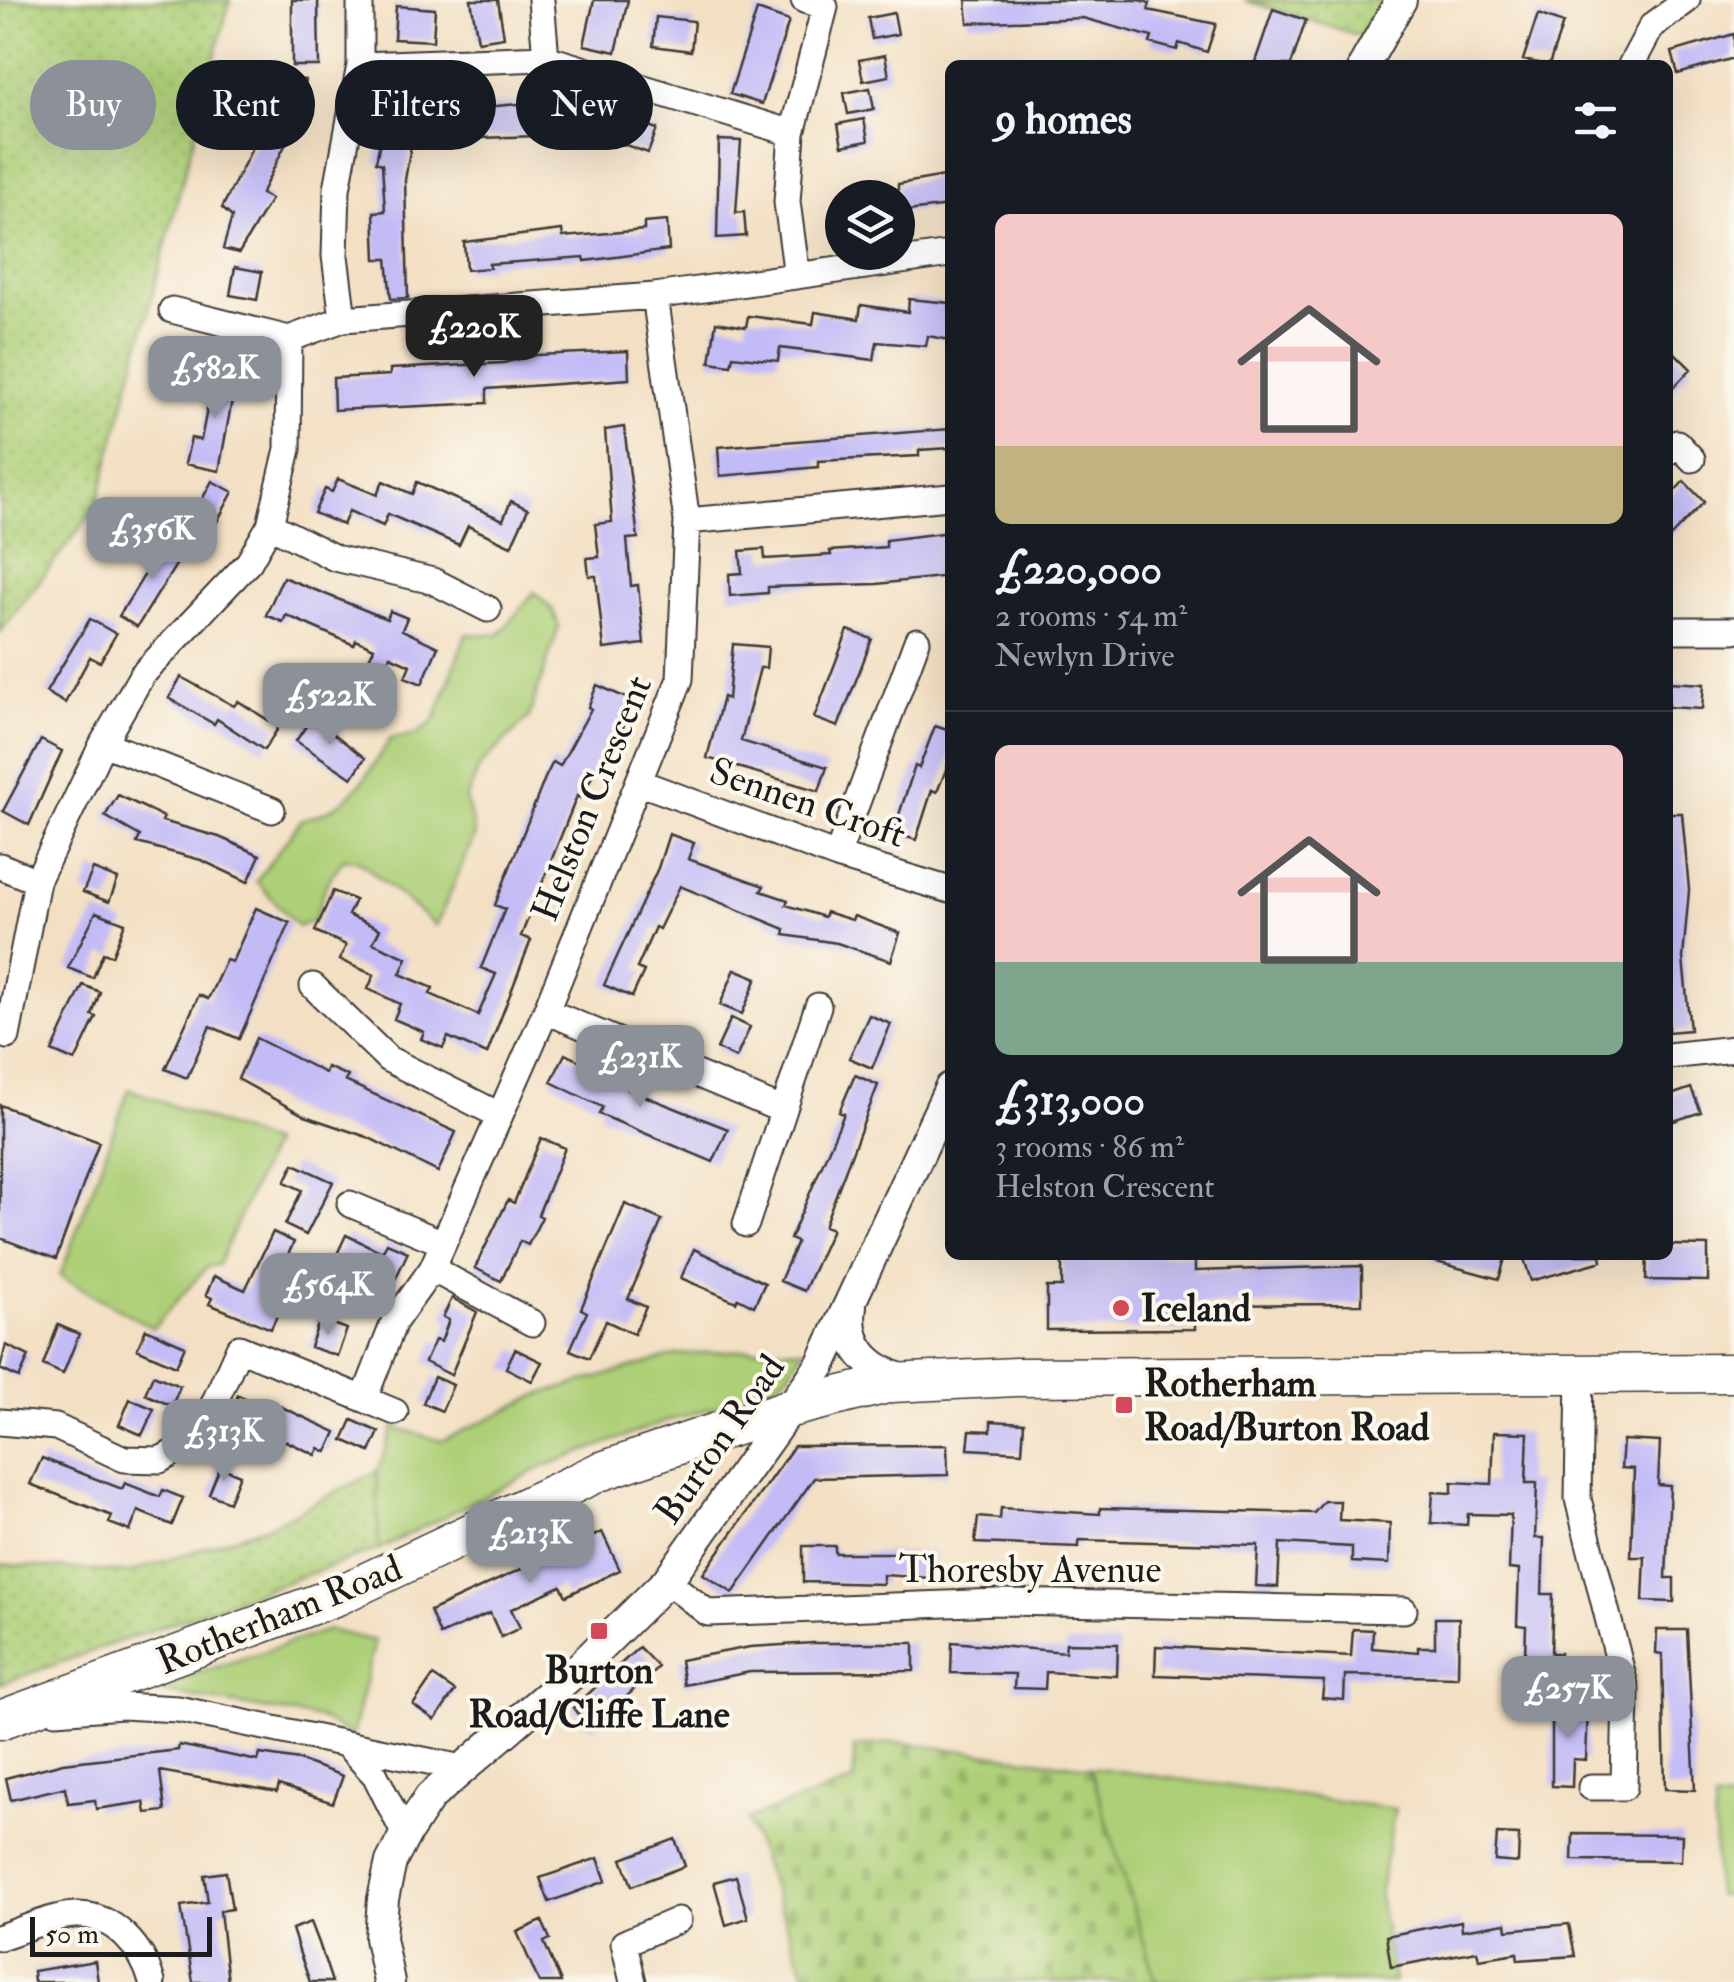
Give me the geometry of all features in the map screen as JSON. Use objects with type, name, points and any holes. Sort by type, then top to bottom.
[{"type":"main road","name":"Rotherham Road","points":[[13,1716],[337,1596],[599,1472],[794,1407],[906,1381],[1580,1370],[1734,1373]]},
{"type":"street","points":[[360,0],[360,60]]},
{"type":"street","points":[[542,0],[546,58]]},
{"type":"street","points":[[796,276],[787,202],[792,133],[825,7],[804,0]]},
{"type":"street","points":[[1367,60],[1401,0]]},
{"type":"street","points":[[1634,60],[1652,26],[1687,0]]},
{"type":"street","points":[[493,60],[546,58],[792,133]]},
{"type":"street","points":[[343,319],[336,256],[337,188],[344,150]]},
{"type":"street","points":[[172,310],[288,339],[343,319],[654,296],[945,255]]},
{"type":"street","name":"Helston Crescent","points":[[364,1399],[394,1322],[432,1269],[444,1243],[642,783],[680,679],[687,521],[654,296]]},
{"type":"street","points":[[7,1036],[38,881],[104,744],[142,676],[250,562],[270,524],[288,449],[288,339]]},
{"type":"street","points":[[687,521],[945,497]]},
{"type":"street","points":[[270,524],[335,558],[432,581],[488,609]]},
{"type":"street","points":[[1673,630],[1734,630]]},
{"type":"street","points":[[837,856],[917,641]]},
{"type":"street","points":[[104,744],[272,810]]},
{"type":"street","name":"Sennen Croft","points":[[642,783],[837,856],[945,888]]},
{"type":"street","points":[[0,866],[38,881]]},
{"type":"street","points":[[313,986],[388,1059],[497,1114]]},
{"type":"street","points":[[746,1224],[818,1006]]},
{"type":"street","points":[[546,1010],[782,1110]]},
{"type":"street","points":[[1673,1055],[1734,1049]]},
{"type":"street","name":"Burton Road","points":[[389,1982],[380,1938],[383,1900],[391,1862],[405,1834],[430,1797],[578,1669],[667,1582],[794,1407],[852,1303],[945,1099]]},
{"type":"street","points":[[350,1204],[444,1243]]},
{"type":"street","points":[[432,1269],[532,1323]]},
{"type":"street","points":[[852,1303],[848,1322],[856,1348],[874,1368],[906,1381]]},
{"type":"street","points":[[0,1422],[56,1427],[124,1459],[160,1460],[198,1439],[229,1343],[395,1412]]},
{"type":"street","points":[[1580,1370],[1578,1500],[1626,1689],[1624,1787],[1591,1787]]},
{"type":"street","name":"Thoresby Avenue","points":[[667,1582],[708,1613],[999,1602],[1404,1610]]},
{"type":"street","points":[[13,1716],[122,1706],[178,1710],[462,1768]]},
{"type":"street","points":[[346,1744],[375,1775],[405,1834]]},
{"type":"street","points":[[0,1937],[75,1915],[99,1920],[123,1933],[141,1954],[152,1982]]},
{"type":"street","points":[[633,1982],[624,1944],[678,1920]]},
{"type":"green space","points":[[0,0],[230,0],[214,60],[176,60],[176,150],[191,150],[97,506],[0,632]]},
{"type":"green space","points":[[1244,0],[1383,0],[1361,36]]},
{"type":"green space","points":[[534,592],[552,609],[559,626],[529,717],[480,766],[466,799],[475,835],[436,926],[359,861],[344,859],[328,880],[314,920],[298,927],[256,881],[302,819],[333,808],[355,790],[390,739],[417,734],[435,720],[466,634],[499,635]]},
{"type":"green space","points":[[129,1089],[272,1144],[218,1265],[207,1267],[153,1328],[60,1276]]},
{"type":"green space","points":[[804,1349],[787,1376],[760,1394],[664,1422],[545,1466],[379,1549],[377,1472],[394,1427],[442,1441],[538,1395],[675,1355]]},
{"type":"green space","points":[[377,1471],[379,1549],[0,1684],[0,1564],[129,1573],[271,1525]]},
{"type":"green space","points":[[328,1630],[375,1641],[352,1736],[319,1718],[148,1690]]},
{"type":"green space","points":[[896,1742],[1090,1767],[1156,1982],[808,1982],[747,1819],[854,1781],[854,1747]]},
{"type":"green space","points":[[1090,1767],[1395,1809],[1379,1895],[1394,1982],[1156,1982]]},
{"type":"green space","points":[[1734,1801],[1734,1895],[1716,1896],[1714,1802]]},
{"type":"building","points":[[292,0],[318,0],[319,66],[315,66],[315,60],[292,60]]},
{"type":"building","points":[[471,0],[498,0],[504,37],[478,41]]},
{"type":"building","points":[[594,0],[628,0],[616,52],[584,45]]},
{"type":"building","points":[[966,0],[1139,0],[1150,3],[1148,10],[1216,24],[1207,52],[1179,43],[1177,50],[1150,43],[1152,37],[1083,18],[968,23]]},
{"type":"building","points":[[396,6],[435,9],[433,41],[394,39]]},
{"type":"building","points":[[1273,9],[1306,20],[1293,60],[1256,60]]},
{"type":"building","points":[[757,10],[789,21],[762,104],[730,94]]},
{"type":"building","points":[[894,13],[898,34],[872,39],[868,18]]},
{"type":"building","points":[[1538,14],[1563,23],[1551,60],[1523,60]]},
{"type":"building","points":[[656,17],[694,21],[691,51],[653,46]]},
{"type":"building","points":[[1734,34],[1734,58],[1678,74],[1672,52]]},
{"type":"building","points":[[885,55],[889,76],[863,81],[859,60]]},
{"type":"building","points":[[870,88],[874,109],[848,114],[844,93]]},
{"type":"building","points":[[516,104],[516,137],[496,137],[496,106]]},
{"type":"building","points":[[864,119],[868,141],[842,146],[838,124]]},
{"type":"building","points":[[719,140],[741,141],[736,213],[744,212],[746,236],[717,238]]},
{"type":"building","points":[[251,150],[283,150],[261,194],[271,199],[239,253],[223,249],[232,217],[222,208]]},
{"type":"building","points":[[378,150],[410,150],[405,180],[408,298],[391,299],[387,259],[376,259],[374,212],[385,211],[382,164],[376,162]]},
{"type":"building","points":[[945,176],[945,207],[915,210],[915,181]]},
{"type":"building","points":[[667,221],[669,250],[585,261],[584,257],[489,264],[490,268],[466,270],[464,242],[562,230],[563,237],[644,230],[644,223]]},
{"type":"building","points":[[235,267],[262,272],[257,300],[230,295]]},
{"type":"building","points":[[909,299],[945,303],[945,339],[928,336],[926,346],[877,342],[874,360],[780,348],[778,361],[733,356],[731,365],[710,362],[716,322],[746,327],[748,316],[813,324],[815,312],[859,319],[861,305],[908,312]]},
{"type":"building","points":[[628,351],[629,379],[487,389],[487,403],[334,410],[333,378],[390,375],[390,369],[503,363],[536,355]]},
{"type":"building","points":[[1673,351],[1691,369],[1673,388]]},
{"type":"building","points":[[216,363],[238,367],[219,471],[185,464],[191,438],[201,440]]},
{"type":"building","points":[[624,427],[638,538],[627,539],[631,586],[638,585],[644,644],[604,649],[596,576],[589,576],[587,558],[599,557],[595,524],[612,522],[605,430]]},
{"type":"building","points":[[945,429],[945,448],[919,450],[919,456],[818,461],[818,467],[720,476],[718,447]]},
{"type":"building","points":[[338,479],[377,495],[383,481],[412,494],[417,482],[503,520],[511,501],[528,509],[511,546],[468,526],[459,545],[388,514],[383,526],[349,511],[343,525],[314,513],[325,489],[332,492]]},
{"type":"building","points":[[212,481],[233,492],[206,542],[185,531]]},
{"type":"building","points":[[1684,481],[1704,502],[1673,534],[1673,493]]},
{"type":"building","points":[[945,533],[945,577],[877,584],[768,587],[768,593],[730,596],[729,574],[742,573],[740,551],[764,549],[765,559],[831,555],[830,551],[886,547],[886,540]]},
{"type":"building","points":[[167,538],[186,549],[137,627],[119,616]]},
{"type":"building","points":[[283,577],[387,619],[390,611],[407,618],[402,630],[438,647],[422,684],[405,677],[410,665],[390,656],[381,676],[365,668],[374,648],[356,640],[354,645],[286,615],[283,622],[266,615]]},
{"type":"building","points":[[90,619],[116,634],[100,662],[90,657],[65,703],[46,692]]},
{"type":"building","points":[[848,630],[872,639],[838,727],[814,718]]},
{"type":"building","points":[[733,644],[768,647],[766,668],[760,668],[741,741],[827,767],[819,791],[707,758],[723,697],[728,699]]},
{"type":"building","points":[[181,677],[234,706],[238,701],[279,727],[264,750],[217,719],[214,724],[169,698]]},
{"type":"building","points":[[1673,682],[1704,684],[1702,709],[1673,707]]},
{"type":"building","points":[[597,685],[633,701],[611,759],[604,755],[580,798],[577,796],[521,936],[531,940],[487,1054],[448,1037],[443,1048],[421,1039],[424,1032],[394,1019],[400,1004],[368,989],[374,975],[340,960],[346,945],[315,931],[333,891],[355,900],[348,915],[380,929],[373,943],[407,958],[400,974],[433,988],[430,994],[478,1015],[496,974],[481,968],[505,909],[495,905],[545,778],[553,762],[560,766],[591,709],[588,707]]},
{"type":"building","points":[[312,717],[365,758],[352,778],[296,741]]},
{"type":"building","points":[[935,726],[945,729],[945,772],[937,792],[932,790],[916,840],[893,833],[915,766],[919,768]]},
{"type":"building","points":[[41,740],[62,751],[29,825],[3,811]]},
{"type":"building","points":[[118,795],[164,817],[162,821],[219,837],[260,855],[248,882],[201,860],[137,843],[140,836],[105,816]]},
{"type":"building","points":[[1673,813],[1682,813],[1689,890],[1683,958],[1690,1030],[1673,1032]]},
{"type":"building","points":[[669,834],[694,843],[688,859],[764,886],[761,891],[788,900],[786,905],[824,917],[826,912],[852,920],[854,916],[900,933],[891,961],[837,943],[784,935],[785,929],[680,886],[659,929],[655,927],[637,968],[644,971],[632,997],[604,985],[658,868]]},
{"type":"building","points":[[93,869],[118,879],[109,902],[83,892]]},
{"type":"building","points":[[256,908],[290,923],[239,1039],[210,1026],[187,1078],[165,1069],[199,995],[208,999],[226,960],[232,962]]},
{"type":"building","points":[[96,912],[125,923],[112,956],[103,953],[93,978],[68,968]]},
{"type":"building","points":[[735,969],[757,978],[742,1014],[720,1005]]},
{"type":"building","points":[[83,985],[100,992],[92,1015],[96,1017],[75,1061],[52,1051]]},
{"type":"building","points":[[869,1015],[891,1024],[872,1068],[849,1058]]},
{"type":"building","points":[[731,1018],[750,1027],[736,1058],[717,1049]]},
{"type":"building","points":[[256,1038],[325,1073],[327,1067],[348,1076],[345,1081],[456,1132],[438,1172],[367,1137],[305,1116],[238,1079]]},
{"type":"building","points":[[565,1054],[631,1086],[629,1090],[728,1129],[713,1162],[599,1114],[602,1107],[551,1082]]},
{"type":"building","points":[[855,1075],[878,1085],[824,1226],[832,1229],[804,1291],[780,1281],[797,1242],[790,1239],[844,1114],[839,1112]]},
{"type":"building","points":[[1691,1088],[1701,1112],[1673,1121],[1673,1094]]},
{"type":"building","points":[[0,1105],[99,1142],[56,1259],[0,1238]]},
{"type":"building","points":[[541,1138],[565,1148],[538,1215],[542,1217],[528,1245],[520,1241],[501,1281],[475,1268],[508,1200],[514,1203]]},
{"type":"building","points":[[294,1164],[333,1182],[306,1235],[285,1225],[302,1190],[285,1182]]},
{"type":"building","points":[[625,1204],[662,1220],[628,1299],[646,1307],[634,1334],[606,1321],[589,1358],[570,1350],[587,1312],[581,1309]]},
{"type":"building","points":[[273,1232],[294,1242],[268,1297],[282,1304],[271,1329],[209,1304],[212,1298],[206,1295],[214,1276],[245,1290]]},
{"type":"building","points":[[346,1235],[382,1252],[387,1243],[408,1252],[394,1282],[357,1265],[353,1275],[332,1265]]},
{"type":"building","points":[[1673,1245],[1708,1246],[1708,1281],[1646,1280],[1647,1260],[1673,1260]]},
{"type":"building","points":[[694,1249],[765,1283],[754,1306],[681,1278]]},
{"type":"building","name":"Iceland","points":[[1062,1260],[1195,1260],[1195,1271],[1362,1266],[1362,1304],[1195,1305],[1195,1329],[1047,1330],[1047,1287],[1062,1287]]},
{"type":"building","points":[[1433,1260],[1505,1260],[1499,1279]]},
{"type":"building","points":[[1525,1260],[1602,1260],[1602,1261],[1531,1281]]},
{"type":"building","points":[[452,1298],[477,1312],[451,1375],[425,1362],[435,1340],[441,1342],[449,1320],[443,1317]]},
{"type":"building","points":[[320,1319],[347,1329],[337,1356],[310,1347]]},
{"type":"building","points":[[58,1325],[79,1334],[63,1374],[43,1365]]},
{"type":"building","points":[[146,1329],[185,1346],[176,1366],[137,1349]]},
{"type":"building","points":[[6,1345],[29,1356],[19,1378],[0,1369]]},
{"type":"building","points":[[515,1349],[542,1362],[532,1381],[506,1368]]},
{"type":"building","points":[[153,1375],[180,1386],[172,1406],[145,1394]]},
{"type":"building","points":[[434,1377],[453,1385],[442,1411],[423,1403]]},
{"type":"building","points":[[238,1395],[272,1410],[275,1404],[336,1432],[327,1452],[319,1448],[316,1455],[249,1424],[247,1429],[228,1421]]},
{"type":"building","points":[[130,1399],[154,1409],[142,1435],[119,1425]]},
{"type":"building","points":[[352,1420],[379,1432],[370,1452],[343,1440]]},
{"type":"building","points":[[991,1421],[1024,1423],[1022,1452],[968,1449],[970,1430],[991,1431]]},
{"type":"building","points":[[1494,1432],[1528,1433],[1526,1483],[1537,1483],[1535,1538],[1544,1538],[1542,1594],[1553,1594],[1551,1653],[1560,1653],[1558,1686],[1524,1685],[1526,1626],[1517,1625],[1519,1570],[1509,1569],[1511,1515],[1468,1514],[1467,1525],[1431,1523],[1433,1492],[1452,1493],[1452,1482],[1492,1484]]},
{"type":"building","points":[[1623,1440],[1660,1442],[1658,1485],[1670,1486],[1666,1578],[1674,1578],[1674,1602],[1643,1601],[1645,1557],[1631,1557],[1634,1469],[1621,1468]]},
{"type":"building","points":[[947,1445],[948,1475],[814,1478],[733,1593],[703,1574],[794,1446]]},
{"type":"building","points":[[42,1458],[122,1489],[125,1483],[160,1497],[163,1490],[183,1498],[172,1525],[138,1511],[130,1531],[109,1523],[112,1516],[30,1484]]},
{"type":"building","points":[[220,1467],[240,1475],[229,1502],[209,1494]]},
{"type":"building","points":[[1324,1501],[1340,1501],[1339,1520],[1390,1523],[1389,1564],[1352,1562],[1352,1547],[1280,1543],[1278,1587],[1256,1586],[1258,1545],[1079,1540],[1079,1547],[975,1543],[978,1517],[1000,1519],[1001,1508],[1100,1514],[1100,1508],[1314,1513]]},
{"type":"building","points":[[602,1532],[620,1570],[566,1596],[561,1586],[511,1609],[520,1628],[501,1637],[490,1613],[440,1635],[430,1611]]},
{"type":"building","points":[[803,1546],[835,1546],[835,1553],[932,1553],[931,1578],[883,1575],[883,1584],[803,1582]]},
{"type":"building","points":[[1435,1618],[1459,1618],[1458,1677],[1345,1675],[1344,1700],[1322,1698],[1324,1681],[1155,1675],[1156,1646],[1351,1656],[1353,1629],[1373,1630],[1372,1648],[1418,1652],[1418,1647],[1435,1647]]},
{"type":"building","points":[[1657,1630],[1687,1630],[1695,1790],[1665,1789],[1662,1654],[1656,1653]]},
{"type":"building","points":[[952,1642],[1065,1652],[1066,1643],[1118,1644],[1117,1676],[1046,1672],[1045,1689],[1014,1688],[1015,1674],[951,1673]]},
{"type":"building","points":[[914,1643],[914,1671],[750,1672],[684,1685],[680,1660],[750,1647]]},
{"type":"building","points":[[639,1647],[658,1667],[592,1729],[573,1708]]},
{"type":"building","points":[[433,1676],[455,1691],[435,1720],[413,1705]]},
{"type":"building","points":[[1552,1705],[1588,1706],[1586,1760],[1573,1759],[1572,1787],[1552,1786]]},
{"type":"building","points":[[179,1745],[258,1761],[260,1754],[299,1760],[343,1776],[333,1803],[279,1785],[277,1792],[160,1771],[165,1811],[146,1813],[144,1802],[96,1809],[95,1800],[68,1803],[66,1787],[11,1800],[6,1778],[63,1763],[178,1750]]},
{"type":"building","points":[[1497,1834],[1519,1835],[1518,1863],[1495,1861]]},
{"type":"building","points":[[1573,1834],[1682,1835],[1681,1861],[1572,1860]]},
{"type":"building","points":[[675,1839],[685,1866],[632,1886],[622,1859]]},
{"type":"building","points":[[598,1858],[606,1881],[549,1902],[540,1878]]},
{"type":"building","points":[[226,1872],[232,1909],[220,1911],[228,1982],[193,1982],[181,1906],[208,1902],[204,1875]]},
{"type":"building","points":[[736,1876],[748,1918],[726,1925],[714,1882]]},
{"type":"building","points":[[542,1921],[550,1939],[544,1942],[561,1982],[539,1982],[517,1932]]},
{"type":"building","points":[[1461,1921],[1462,1930],[1506,1923],[1507,1930],[1569,1924],[1575,1956],[1518,1960],[1517,1953],[1479,1959],[1477,1951],[1391,1967],[1386,1936]]},
{"type":"building","points":[[311,1922],[332,1982],[310,1982],[300,1954],[292,1929]]},
{"type":"building","points":[[95,1961],[98,1982],[34,1982],[33,1971]]},
{"type":"place","name":"Iceland","points":[[1121,1308]]},
{"type":"place","name":"Rotherham Road/Burton Road","points":[[1124,1405]]},
{"type":"place","name":"Burton Road/Cliffe Lane","points":[[599,1631]]}]
